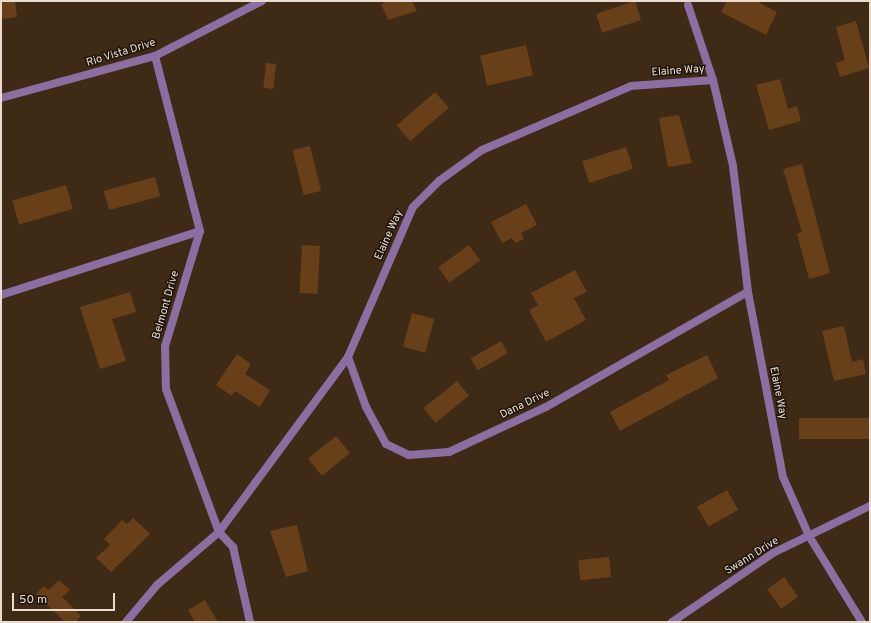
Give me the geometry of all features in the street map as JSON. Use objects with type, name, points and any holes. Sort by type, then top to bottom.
[{"type":"street","name":"Rio Vista Drive","points":[[1,98],[155,56],[262,1]]},
{"type":"street","name":"Elaine Way","points":[[688,5],[713,80],[733,166],[748,292],[783,478],[810,536],[862,622]]},
{"type":"street","points":[[1,295],[200,231],[155,56]]},
{"type":"street","name":"Elaine Way","points":[[126,622],[157,585],[219,532],[348,357],[413,207],[439,181],[482,150],[631,86],[713,80]]},
{"type":"street","name":"Belmont Drive","points":[[200,231],[165,346],[166,389],[219,532],[233,547],[250,622]]},
{"type":"street","name":"Dana Drive","points":[[348,357],[366,407],[386,444],[409,455],[449,452],[546,407],[748,292]]},
{"type":"street","name":"Swann Drive","points":[[672,622],[774,553],[870,506]]},
{"type":"building","points":[[1,1],[15,1],[17,17],[1,19]]},
{"type":"building","points":[[389,1],[412,1],[417,11],[388,20],[381,4]]},
{"type":"building","points":[[635,1],[641,20],[602,33],[596,14]]},
{"type":"building","points":[[727,1],[756,1],[777,12],[766,35],[721,12]]},
{"type":"building","points":[[856,21],[869,68],[840,77],[836,63],[845,60],[836,27]]},
{"type":"building","points":[[526,45],[533,75],[487,86],[480,56]]},
{"type":"building","points":[[266,63],[276,64],[273,89],[263,88]]},
{"type":"building","points":[[780,79],[788,109],[797,106],[801,121],[769,130],[756,85]]},
{"type":"building","points":[[435,92],[449,108],[410,141],[397,125]]},
{"type":"building","points":[[679,115],[692,163],[668,167],[659,118]]},
{"type":"building","points":[[310,146],[321,191],[304,195],[293,150]]},
{"type":"building","points":[[626,147],[633,169],[589,183],[582,161]]},
{"type":"building","points":[[802,164],[830,273],[809,279],[797,234],[802,232],[783,169]]},
{"type":"building","points":[[155,177],[160,196],[109,210],[104,191]]},
{"type":"building","points":[[66,185],[73,209],[19,224],[12,200]]},
{"type":"building","points":[[526,204],[537,225],[521,233],[524,239],[515,243],[512,238],[502,243],[491,222]]},
{"type":"building","points":[[302,245],[320,246],[317,294],[299,293]]},
{"type":"building","points":[[469,245],[480,260],[449,283],[438,267]]},
{"type":"building","points":[[575,270],[587,292],[574,298],[586,320],[546,342],[529,310],[538,305],[531,293]]},
{"type":"building","points":[[130,292],[136,312],[112,319],[126,361],[100,369],[80,307]]},
{"type":"building","points":[[412,313],[434,319],[425,353],[403,347]]},
{"type":"building","points":[[844,326],[852,362],[863,359],[866,374],[834,381],[822,331]]},
{"type":"building","points":[[501,341],[508,353],[478,371],[471,358]]},
{"type":"building","points":[[237,354],[251,364],[245,374],[270,390],[260,407],[235,391],[232,396],[216,385]]},
{"type":"building","points":[[707,355],[718,378],[620,431],[610,412],[669,380],[666,375]]},
{"type":"building","points":[[457,381],[469,396],[436,423],[424,408]]},
{"type":"building","points":[[799,418],[870,418],[870,439],[799,439]]},
{"type":"building","points":[[336,436],[350,453],[322,476],[308,459]]},
{"type":"building","points":[[727,490],[738,510],[708,527],[697,506]]},
{"type":"building","points":[[133,518],[150,534],[111,572],[96,558],[110,545],[104,539],[122,520],[127,524]]},
{"type":"building","points":[[297,525],[308,571],[286,577],[270,531]]},
{"type":"building","points":[[609,557],[611,577],[580,580],[578,560]]},
{"type":"building","points":[[784,577],[798,596],[781,609],[767,589]]},
{"type":"building","points":[[59,580],[70,590],[62,597],[81,616],[75,622],[65,622],[36,594],[44,586],[49,590]]},
{"type":"building","points":[[205,600],[218,622],[195,622],[188,610]]}]
